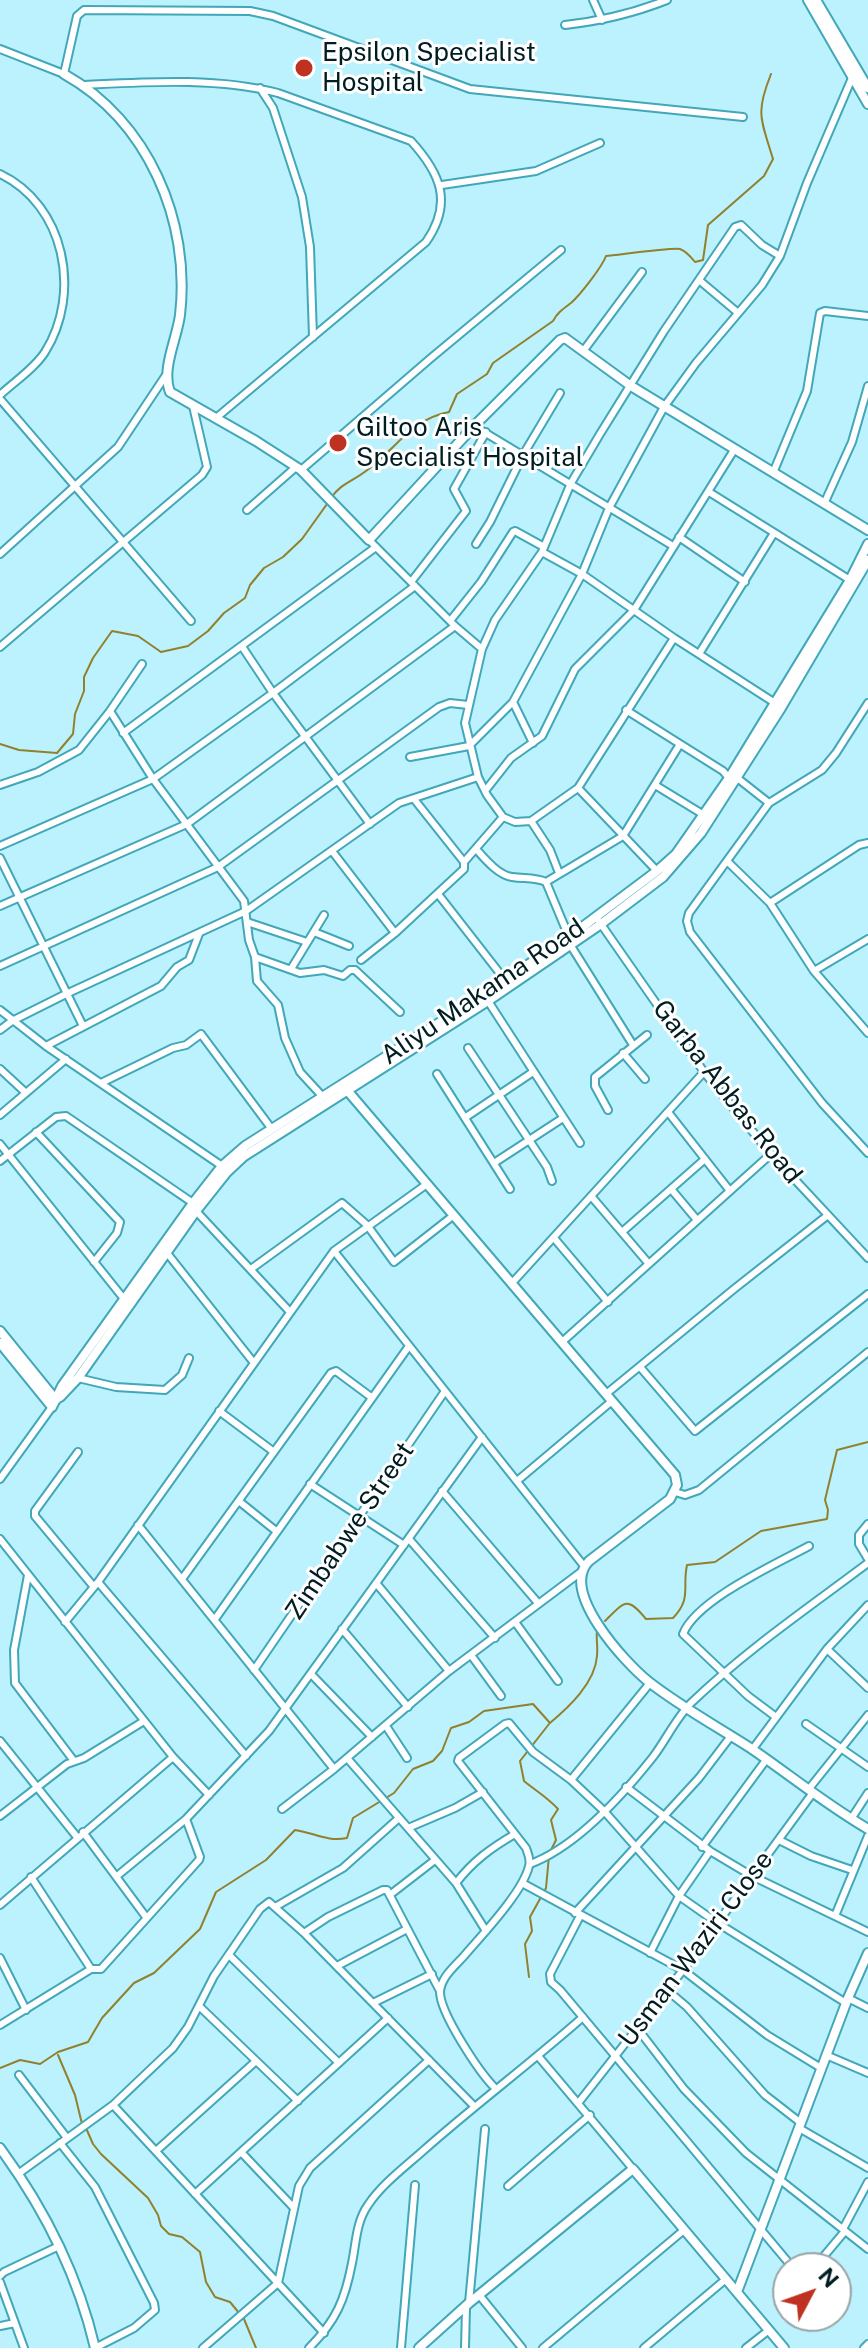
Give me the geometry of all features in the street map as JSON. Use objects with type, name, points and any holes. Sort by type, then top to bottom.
[{"type":"street","points":[[593,0],[602,20]]},
{"type":"street","points":[[565,25],[643,10],[667,0]]},
{"type":"street","points":[[808,0],[868,88]]},
{"type":"street","points":[[816,0],[852,78],[868,104]]},
{"type":"street","points":[[64,74],[77,16],[84,10],[250,11],[273,16],[470,89],[743,117]]},
{"type":"street","points":[[0,49],[64,74],[82,85],[135,138],[155,170],[170,206],[179,244],[183,284],[178,327],[166,375],[152,398],[118,447],[0,554]]},
{"type":"street","points":[[410,757],[469,746],[513,702],[582,574],[609,508],[664,407],[737,312],[762,285],[780,256],[852,78]]},
{"type":"street","points":[[82,85],[165,81],[260,88],[411,141],[422,152],[442,185],[438,225],[426,242],[216,418]]},
{"type":"street","points":[[260,88],[273,108],[304,209],[310,247],[313,337]]},
{"type":"street","points":[[273,108],[278,93]]},
{"type":"street","points":[[442,185],[536,171],[600,143]]},
{"type":"street","points":[[0,174],[20,186],[39,209],[56,234],[65,263],[64,294],[58,323],[44,354],[0,397],[191,621]]},
{"type":"street","points":[[674,638],[578,788],[531,821],[515,822],[503,817],[478,777],[465,723],[482,649],[495,620],[543,550],[571,483],[699,280],[738,225],[780,256]]},
{"type":"street","points":[[247,510],[561,250]]},
{"type":"street","points":[[584,350],[642,272]]},
{"type":"street","points":[[699,280],[737,312]]},
{"type":"street","points":[[772,473],[807,391],[820,313],[868,316]]},
{"type":"street","points":[[123,733],[243,648],[373,544],[474,426],[565,338],[664,407],[868,530]]},
{"type":"street","points":[[166,375],[170,392],[298,469],[482,649]]},
{"type":"street","points":[[824,504],[852,442],[868,386]]},
{"type":"street","points":[[152,398],[170,392]]},
{"type":"street","points":[[476,544],[560,393]]},
{"type":"street","points":[[0,647],[202,475],[207,467],[193,406]]},
{"type":"street","points":[[198,427],[205,413]]},
{"type":"street","points":[[474,426],[673,546]]},
{"type":"street","points":[[0,846],[153,779],[273,693],[413,584],[466,511],[454,489],[486,432]]},
{"type":"street","points":[[485,791],[511,758],[533,743],[546,729],[575,669],[634,610],[734,450]]},
{"type":"street","points":[[709,492],[850,580]]},
{"type":"street","points":[[0,906],[187,824],[452,623],[515,531],[775,703]]},
{"type":"street","points":[[699,654],[774,533]]},
{"type":"street","points":[[679,537],[745,582]]},
{"type":"street","name":"Aliyu Makama Road","points":[[54,1403],[78,1378],[167,1253],[222,1166],[271,1128],[345,1088],[488,1001],[663,877],[682,858],[701,833],[775,703],[818,639],[868,544]]},
{"type":"street","name":"Aliyu Makama Road","points":[[599,921],[676,854],[732,777],[868,560]]},
{"type":"street","points":[[243,648],[370,824]]},
{"type":"street","points":[[0,785],[38,772],[79,750],[142,664]]},
{"type":"street","points":[[513,702],[533,743]]},
{"type":"street","points":[[0,966],[218,867],[439,707],[450,703],[468,705]]},
{"type":"street","points":[[868,703],[822,770],[769,803],[689,913],[687,921],[690,932],[822,1103],[868,1153]]},
{"type":"street","points":[[626,710],[769,803]]},
{"type":"street","points":[[110,711],[153,779],[244,901],[257,981],[278,1005],[285,1038],[300,1072],[323,1098]]},
{"type":"street","points":[[546,882],[623,836],[680,744]]},
{"type":"street","points":[[0,1030],[66,994],[246,911],[399,803],[478,777]]},
{"type":"street","points":[[655,785],[704,815]]},
{"type":"street","points":[[578,788],[657,871]]},
{"type":"street","points":[[361,960],[464,869],[464,862],[414,799]]},
{"type":"street","points":[[464,862],[503,817]]},
{"type":"street","points":[[531,821],[550,850],[559,873]]},
{"type":"street","points":[[770,903],[859,845],[868,843]]},
{"type":"street","points":[[476,849],[502,875],[533,877],[546,882],[570,941],[633,1045]]},
{"type":"street","points":[[332,851],[395,933]]},
{"type":"street","points":[[0,858],[83,1026]]},
{"type":"street","points":[[728,862],[770,903],[814,971],[867,1031]]},
{"type":"street","points":[[438,894],[505,980]]},
{"type":"street","points":[[291,969],[324,915]]},
{"type":"street","name":"Garba Abbas Road","points":[[599,921],[704,1072],[771,1154],[868,1258]]},
{"type":"street","points":[[247,922],[307,942]]},
{"type":"street","points":[[314,932],[349,946]]},
{"type":"street","points":[[46,1046],[161,986],[177,967],[189,960],[199,934]]},
{"type":"street","points":[[814,971],[868,939]]},
{"type":"street","name":"Aliyu Makama Road","points":[[54,1403],[62,1386],[124,1299],[195,1207],[243,1157],[505,980],[570,941]]},
{"type":"street","points":[[255,957],[300,973],[324,970],[343,976],[355,970],[400,1012]]},
{"type":"street","points":[[488,1001],[580,1143]]},
{"type":"street","points":[[0,1010],[46,1046],[222,1166]]},
{"type":"street","points":[[101,1083],[173,1048],[186,1045],[201,1034],[271,1128]]},
{"type":"street","points":[[608,1110],[594,1081],[647,1035]]},
{"type":"street","points":[[468,1048],[529,1140],[552,1181]]},
{"type":"street","points":[[623,1053],[645,1079]]},
{"type":"street","points":[[0,1115],[66,1059]]},
{"type":"street","points":[[0,1069],[26,1093]]},
{"type":"street","points":[[466,1117],[533,1072]]},
{"type":"street","points":[[512,1283],[704,1072]]},
{"type":"street","points":[[437,1074],[510,1189]]},
{"type":"street","points":[[282,1809],[449,1671],[495,1638],[675,1492],[675,1475],[345,1088]]},
{"type":"street","points":[[668,1112],[730,1191]]},
{"type":"street","points":[[0,1161],[56,1117],[66,1116],[195,1207],[290,1312]]},
{"type":"street","points":[[494,1163],[563,1118]]},
{"type":"street","points":[[36,1132],[120,1222],[117,1233],[94,1262]]},
{"type":"street","points":[[0,1144],[124,1299]]},
{"type":"street","points":[[562,1342],[771,1154]]},
{"type":"street","points":[[622,1232],[705,1159]]},
{"type":"street","points":[[65,1622],[96,1584],[334,1251],[427,1184]]},
{"type":"street","points":[[671,1189],[697,1220]]},
{"type":"street","points":[[591,1196],[649,1264]]},
{"type":"street","points":[[251,1269],[342,1203],[367,1225],[394,1262],[454,1215]]},
{"type":"street","points":[[517,1481],[640,1367],[828,1215]]},
{"type":"street","points":[[554,1238],[608,1302]]},
{"type":"street","points":[[334,1251],[517,1481],[582,1569],[580,1584],[593,1617],[627,1662],[650,1683],[868,1829]]},
{"type":"street","points":[[167,1253],[254,1363]]},
{"type":"street","points":[[640,1367],[695,1431],[868,1294]]},
{"type":"street","points":[[0,1331],[54,1403]]},
{"type":"street","points":[[0,1343],[54,1403]]},
{"type":"street","points":[[215,1619],[409,1346]]},
{"type":"street","points":[[675,1492],[691,1494],[699,1490],[868,1352]]},
{"type":"street","points":[[78,1378],[116,1387],[165,1390],[182,1375],[189,1358]]},
{"type":"street","points":[[182,1579],[333,1371],[371,1397]]},
{"type":"street","name":"Zimbabwe Street","points":[[254,1670],[445,1391]]},
{"type":"street","points":[[0,1479],[54,1403]]},
{"type":"street","points":[[219,1411],[274,1452]]},
{"type":"street","points":[[117,1876],[186,1819],[286,1709],[482,1437]]},
{"type":"street","points":[[78,1452],[35,1516],[246,1756]]},
{"type":"street","points":[[310,1484],[359,1517],[406,1542],[495,1638]]},
{"type":"street","points":[[442,1491],[538,1603]]},
{"type":"street","points":[[240,1502],[276,1531]]},
{"type":"street","points":[[530,1864],[549,1857],[604,1811],[653,1756],[687,1707],[725,1672],[868,1561],[859,1544],[859,1535],[868,1524]]},
{"type":"street","points":[[138,1525],[334,1769]]},
{"type":"street","points":[[0,1539],[173,1757],[209,1795]]},
{"type":"street","points":[[776,1717],[748,1696],[683,1634],[694,1616],[739,1584],[809,1546]]},
{"type":"street","points":[[28,1575],[14,1650],[15,1683],[74,1761]]},
{"type":"street","points":[[376,1583],[449,1671]]},
{"type":"street","points":[[752,1750],[827,1649],[868,1605]]},
{"type":"street","points":[[861,1612],[868,1619]]},
{"type":"street","points":[[515,1622],[558,1681]]},
{"type":"street","points":[[342,1629],[408,1707]]},
{"type":"street","points":[[827,1649],[868,1688]]},
{"type":"street","points":[[471,1655],[501,1696]]},
{"type":"street","points":[[311,1674],[372,1737]]},
{"type":"street","points":[[571,1780],[650,1683]]},
{"type":"street","name":"Usman Waziri Close","points":[[579,2102],[683,1970],[868,1715]]},
{"type":"street","points":[[0,1816],[74,1761],[144,1721]]},
{"type":"street","points":[[440,1991],[442,1981],[486,1931],[522,1883],[530,1864],[526,1848],[459,1766],[459,1758],[509,1723],[531,1749],[604,1811],[679,1896],[716,1922],[847,2000],[868,2008]]},
{"type":"street","points":[[806,1724],[868,1767]]},
{"type":"street","points":[[386,1726],[407,1758]]},
{"type":"street","points":[[731,1736],[699,1778],[578,1914],[550,1979],[779,2252]]},
{"type":"street","points":[[1,1743],[36,1787],[117,1876],[146,1917]]},
{"type":"street","points":[[0,1905],[173,1757]]},
{"type":"street","points":[[347,1758],[456,1883],[486,1931]]},
{"type":"street","points":[[702,1847],[766,1760]]},
{"type":"street","points":[[626,1787],[702,1847],[752,1876],[868,1932]]},
{"type":"street","points":[[408,1828],[483,1792]]},
{"type":"street","points":[[851,1819],[868,1793]]},
{"type":"street","points":[[275,1907],[357,1858],[399,1818]]},
{"type":"street","points":[[0,2025],[91,1969],[101,1969],[137,1932],[146,1917],[199,1860],[186,1819]]},
{"type":"street","points":[[456,1883],[471,1864],[515,1834]]},
{"type":"street","points":[[835,1916],[868,1836]]},
{"type":"street","points":[[779,1840],[811,1856],[852,1870]]},
{"type":"street","points":[[650,1953],[679,1896],[710,1851]]},
{"type":"street","points":[[391,1894],[435,1860]]},
{"type":"street","points":[[31,1877],[91,1969]]},
{"type":"street","points":[[522,1883],[683,1970],[767,2035],[821,2068]]},
{"type":"street","points":[[304,1933],[328,1917],[383,1890],[391,1894],[440,1991],[442,2004],[471,2057],[495,2088]]},
{"type":"street","points":[[18,2174],[113,2105],[173,2048],[229,1955],[260,1909],[269,1902],[304,1933],[474,2106]]},
{"type":"street","points":[[337,1966],[407,1929]]},
{"type":"street","points":[[737,2292],[847,2000],[868,1953]]},
{"type":"street","points":[[229,1955],[339,2063]]},
{"type":"street","points":[[0,1958],[26,2010]]},
{"type":"street","points":[[433,1976],[442,1981]]},
{"type":"street","points":[[373,2003],[433,1976]]},
{"type":"street","points":[[667,1990],[687,2007],[765,2095],[800,2126],[868,2168]]},
{"type":"street","points":[[199,2006],[298,2101]]},
{"type":"street","points":[[309,2348],[324,2333],[342,2306],[358,2229],[367,2206],[474,2106],[583,2017]]},
{"type":"street","points":[[195,2194],[388,2018]]},
{"type":"street","points":[[637,2028],[684,2089],[746,2153],[868,2249]]},
{"type":"street","points":[[826,2055],[868,2073]]},
{"type":"street","points":[[538,2056],[784,2348]]},
{"type":"street","points":[[203,2348],[278,2283],[299,2186],[319,2157],[429,2060]]},
{"type":"street","points":[[156,2151],[256,2061]]},
{"type":"street","points":[[19,2075],[67,2138]]},
{"type":"street","points":[[113,2105],[324,2333]]},
{"type":"street","points":[[508,2186],[590,2115]]},
{"type":"street","points":[[465,2348],[485,2129]]},
{"type":"street","points":[[0,2148],[59,2246],[87,2313],[95,2348],[134,2328],[155,2310],[154,2303],[95,2187],[60,2143]]},
{"type":"street","points":[[241,2152],[294,2208]]},
{"type":"street","points":[[419,2348],[633,2169]]},
{"type":"street","points":[[827,2252],[844,2230],[868,2182]]},
{"type":"street","points":[[401,2348],[415,2185]]},
{"type":"street","points":[[543,2348],[684,2230]]},
{"type":"street","points":[[24,2348],[0,2279],[4,2272],[59,2246]]},
{"type":"street","points":[[644,2348],[726,2279]]},
{"type":"street","points":[[480,2296],[522,2348]]},
{"type":"street","points":[[0,2326],[15,2323]]},
{"type":"street","points":[[746,2348],[769,2330]]},
{"type":"waterway","points":[[331,498],[414,428],[449,412],[457,394],[487,374],[493,363],[553,321],[585,288],[606,256],[680,249],[695,262],[703,260],[708,225],[764,176],[773,159],[761,108],[771,74]]},
{"type":"waterway","points":[[0,744],[19,750],[57,753],[73,734],[75,714],[84,691],[84,677],[112,631],[138,636],[161,652],[188,646],[245,598],[250,585],[264,568],[283,557],[302,539],[327,504]]},
{"type":"waterway","points":[[605,1621],[626,1604],[646,1619],[673,1618],[684,1599],[687,1565],[715,1562],[761,1531],[827,1519],[825,1500],[837,1450],[868,1442]]},
{"type":"waterway","points":[[0,2068],[20,2060],[40,2064],[58,2052],[88,2042],[102,2018],[134,1983],[154,1973],[200,1929],[216,1892],[266,1860],[295,1830],[327,1838],[347,1838],[353,1818],[394,1793],[413,1769],[433,1761],[442,1751],[451,1728],[469,1722],[484,1711],[533,1704],[550,1723],[573,1702],[591,1676],[597,1656],[597,1630]]},
{"type":"waterway","points":[[549,1724],[520,1761],[524,1781],[558,1809],[551,1820],[556,1840],[551,1850]]},
{"type":"waterway","points":[[529,1977],[525,1944],[532,1931],[530,1917],[546,1888],[549,1856]]},
{"type":"waterway","points":[[58,2055],[75,2095],[82,2124]]},
{"type":"waterway","points":[[86,2128],[101,2154],[148,2198],[161,2226],[169,2234],[182,2237],[200,2252],[206,2282],[215,2297],[230,2302],[244,2319],[256,2348]]},
{"type":"place","name":"Epsilon Specialist Hospital","points":[[304,68]]},
{"type":"place","name":"Giltoo Aris Specialist Hospital","points":[[338,443]]}]
